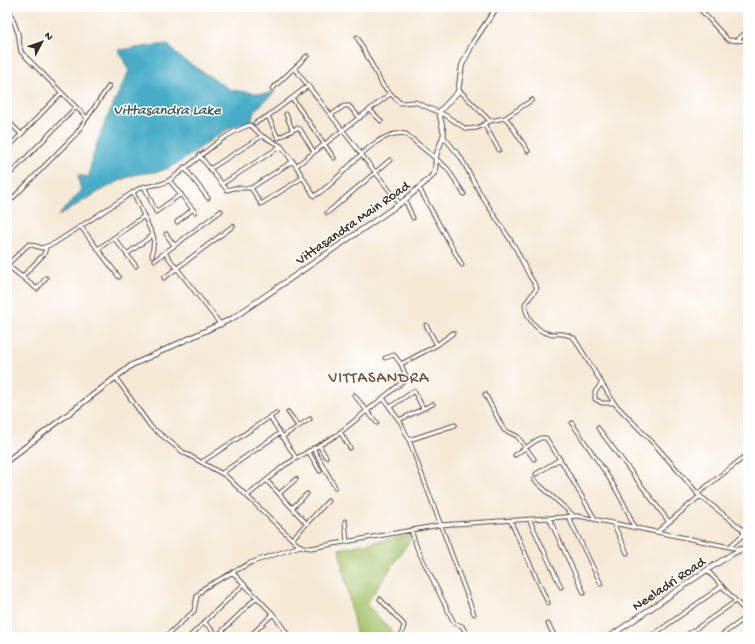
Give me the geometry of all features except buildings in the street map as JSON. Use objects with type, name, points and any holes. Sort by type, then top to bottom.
[{"type":"street","points":[[8,7],[18,33],[21,52],[87,118]]},
{"type":"street","points":[[439,112],[459,90],[462,65],[476,37],[498,7]]},
{"type":"street","points":[[698,7],[728,40],[748,41]]},
{"type":"street","points":[[736,41],[748,31]]},
{"type":"street","points":[[358,37],[371,66],[383,86],[400,103],[415,102],[439,112],[466,129],[472,129],[490,121],[505,118],[532,100]]},
{"type":"street","points":[[272,89],[308,56]]},
{"type":"street","points":[[294,68],[400,204]]},
{"type":"street","points":[[7,204],[76,134],[109,86]]},
{"type":"street","points":[[255,123],[268,116],[308,86]]},
{"type":"street","points":[[459,90],[490,121]]},
{"type":"street","points":[[7,148],[61,93]]},
{"type":"street","points":[[296,166],[343,132],[390,94]]},
{"type":"street","points":[[292,98],[326,144],[334,158]]},
{"type":"street","points":[[331,115],[344,106],[349,106],[360,118]]},
{"type":"street","points":[[7,177],[76,107]]},
{"type":"street","points":[[370,110],[381,122]]},
{"type":"street","points":[[439,112],[444,137],[461,158],[483,198],[515,247],[529,276],[537,284],[537,288],[525,304],[526,313],[541,332],[554,335],[564,333],[574,338],[614,404],[657,447],[698,495],[742,529],[744,534],[729,547]]},
{"type":"street","points":[[286,114],[292,129]]},
{"type":"street","points":[[268,116],[278,138],[292,129],[300,129],[314,152]]},
{"type":"street","points":[[505,118],[528,151]]},
{"type":"street","points":[[7,120],[21,134]]},
{"type":"street","points":[[22,277],[44,254],[46,248],[81,227],[133,192],[144,186],[169,180],[212,145],[250,124],[262,136],[281,146],[293,161],[312,194],[315,196],[384,138],[399,133],[406,134],[447,168],[464,194]]},
{"type":"street","points":[[484,124],[499,150]]},
{"type":"street","points":[[210,168],[262,136]]},
{"type":"street","name":"Vittasandra Main Road","points":[[7,461],[142,360],[221,325],[241,313],[372,221],[400,204],[434,174],[435,159],[444,137]]},
{"type":"street","points":[[222,184],[281,146]]},
{"type":"street","points":[[199,155],[227,190],[234,188],[251,188],[293,161]]},
{"type":"street","points":[[327,213],[390,160]]},
{"type":"street","points":[[184,168],[208,198]]},
{"type":"street","points":[[251,188],[261,204],[302,178]]},
{"type":"street","points":[[169,180],[194,211],[176,222]]},
{"type":"street","points":[[144,186],[156,212],[181,194]]},
{"type":"street","points":[[419,188],[462,265]]},
{"type":"street","points":[[133,192],[154,238],[152,256]]},
{"type":"street","points":[[405,200],[413,218]]},
{"type":"street","points":[[155,260],[221,211]]},
{"type":"street","points":[[98,249],[144,216]]},
{"type":"street","points":[[164,278],[233,226]]},
{"type":"street","points":[[81,227],[119,277]]},
{"type":"street","points":[[166,234],[174,245]]},
{"type":"street","points":[[127,254],[153,235]]},
{"type":"street","points":[[114,238],[136,266]]},
{"type":"street","points":[[46,248],[29,244],[7,265],[37,289],[46,278]]},
{"type":"street","points":[[165,252],[221,325]]},
{"type":"street","points":[[426,325],[437,345]]},
{"type":"street","points":[[401,364],[437,345],[453,333]]},
{"type":"street","points":[[247,496],[285,465],[340,432],[405,380],[406,376],[401,364],[394,355],[385,358]]},
{"type":"street","points":[[116,378],[151,427],[179,449],[222,473],[300,546]]},
{"type":"street","points":[[601,384],[595,392],[595,399],[602,403],[614,404]]},
{"type":"street","points":[[390,407],[414,391],[423,408]]},
{"type":"street","points":[[485,394],[504,430],[517,436],[534,459]]},
{"type":"street","points":[[354,395],[377,423]]},
{"type":"street","points":[[383,398],[400,420],[474,614]]},
{"type":"street","points":[[400,420],[433,404]]},
{"type":"street","points":[[288,412],[298,426]]},
{"type":"street","points":[[202,462],[276,413]]},
{"type":"street","points":[[270,417],[296,458]]},
{"type":"street","points":[[282,437],[310,419]]},
{"type":"street","points":[[572,423],[620,497],[630,514],[634,528]]},
{"type":"street","points":[[408,440],[455,425]]},
{"type":"street","points":[[598,428],[669,522]]},
{"type":"street","points":[[340,432],[350,448]]},
{"type":"street","points":[[222,473],[280,433]]},
{"type":"street","points":[[514,455],[540,438],[546,438],[595,519]]},
{"type":"street","points":[[319,445],[326,457]]},
{"type":"street","points":[[313,448],[336,487]]},
{"type":"street","points":[[308,451],[320,471]]},
{"type":"street","points":[[657,532],[698,495],[748,454]]},
{"type":"street","points":[[536,474],[560,459]]},
{"type":"street","points":[[279,494],[296,479]]},
{"type":"street","points":[[534,480],[574,516]]},
{"type":"street","points":[[266,481],[306,522]]},
{"type":"street","points":[[292,508],[307,494]]},
{"type":"street","points":[[292,539],[306,522],[328,501]]},
{"type":"street","points":[[568,516],[601,584]]},
{"type":"street","points":[[165,637],[194,611],[199,591],[250,563],[300,546],[311,548],[440,525],[574,516],[740,549]]},
{"type":"street","points":[[549,518],[584,593]]},
{"type":"street","points":[[530,519],[561,587]]},
{"type":"street","points":[[510,520],[548,603]]},
{"type":"street","points":[[345,521],[347,542]]},
{"type":"street","points":[[613,523],[627,553]]},
{"type":"street","points":[[411,530],[417,548],[454,623],[462,626],[468,637]]},
{"type":"street","name":"Neeladri Road","points":[[609,637],[707,570],[740,549],[748,546]]},
{"type":"street","points":[[707,570],[748,615],[719,637]]},
{"type":"street","points":[[232,572],[273,614],[286,632],[285,637]]},
{"type":"street","points":[[188,637],[244,584]]},
{"type":"street","points":[[650,637],[722,586]]},
{"type":"street","points":[[204,622],[217,636],[257,597]]},
{"type":"street","points":[[380,599],[404,625],[401,637]]},
{"type":"street","points":[[684,637],[736,601]]},
{"type":"street","points":[[249,637],[273,614]]},
{"type":"street","points":[[548,624],[555,637]]},
{"type":"green space","points":[[410,535],[411,539],[366,604],[397,637],[357,637],[339,549]]},
{"type":"water","name":"Vittasandra Lake","points":[[167,44],[181,58],[231,90],[264,94],[275,92],[255,110],[251,122],[228,129],[177,164],[162,171],[131,176],[112,184],[58,216],[81,191],[78,175],[89,177],[91,164],[99,137],[129,71],[118,50]]},
{"type":"district","name":"VITTASANDRA","points":[[379,376]]}]
